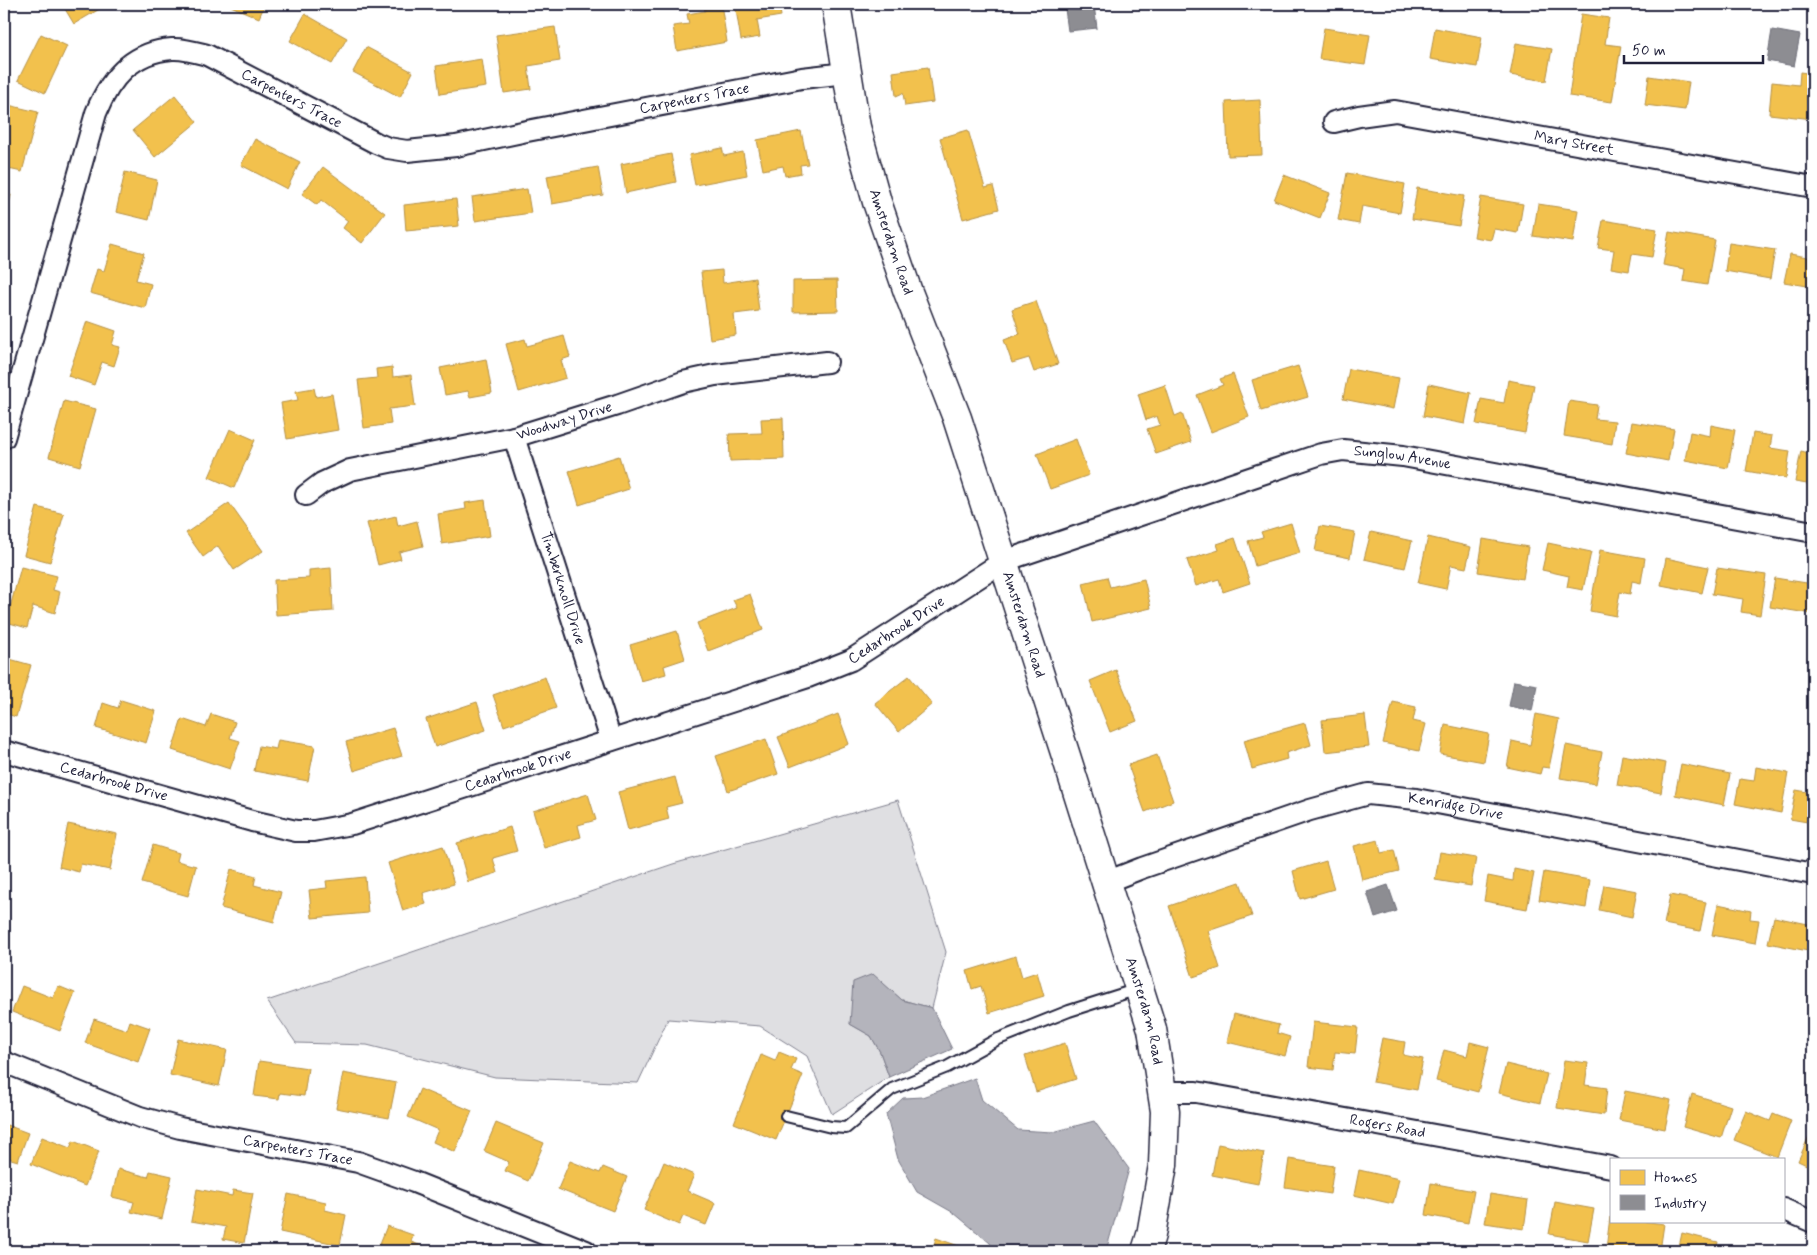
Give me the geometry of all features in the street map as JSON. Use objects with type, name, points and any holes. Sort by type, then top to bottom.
[{"type":"main road","name":"Amsterdam Road","points":[[836,4],[856,127],[877,202],[908,292],[957,418],[1152,1029],[1165,1111],[1163,1165],[1146,1251]]},
{"type":"street","name":"Carpenters Trace","points":[[4,438],[101,99],[115,77],[133,61],[148,54],[172,49],[188,50],[206,55],[376,143],[388,148],[407,151],[456,146],[793,80],[846,73]]},
{"type":"street","name":"Mary Street","points":[[1334,122],[1394,111],[1813,187]]},
{"type":"street","name":"Woodway Drive","points":[[306,494],[322,483],[350,470],[514,437],[683,382],[715,375],[827,362]]},
{"type":"street","name":"Timberknoll Drive","points":[[514,437],[612,740]]},
{"type":"street","name":"Sunglow Avenue","points":[[1004,561],[1321,454],[1343,450],[1403,456],[1813,532]]},
{"type":"street","name":"Cedarbrook Drive","points":[[4,751],[252,821],[296,831],[314,831],[352,824],[808,677],[851,660],[1004,561]]},
{"type":"street","name":"Kenridge Drive","points":[[1106,882],[1310,810],[1368,794],[1416,800],[1813,874]]},
{"type":"street","name":"Carpenters Trace","points":[[4,1062],[140,1117],[180,1128],[358,1162],[414,1182],[586,1251]]},
{"type":"street","name":"Rogers Road","points":[[1163,1094],[1196,1092],[1610,1167]]},
{"type":"street","points":[[1784,1209],[1813,1222]]},
{"type":"lane","points":[[786,1116],[832,1127],[846,1128],[892,1089],[947,1067],[996,1040],[1069,1011],[1139,989]]},
{"type":"shaded area","points":[[898,800],[946,952],[932,1008],[902,1000],[873,975],[850,1024],[871,1036],[880,1052],[889,1077],[832,1114],[807,1056],[760,1026],[668,1019],[638,1083],[495,1077],[367,1045],[296,1043],[267,1001],[673,864]]},
{"type":"shaded area","points":[[873,974],[902,1000],[932,1008],[952,1049],[889,1077],[880,1052],[871,1036],[850,1024],[853,982]]},
{"type":"shaded area","points":[[975,1078],[982,1100],[1018,1130],[1053,1132],[1094,1121],[1129,1169],[1106,1251],[994,1251],[990,1243],[954,1213],[917,1192],[898,1159],[886,1114],[903,1098],[922,1097]]},
{"type":"building: Homes","points":[[62,4],[108,4],[74,24]]},
{"type":"building: Homes","points":[[226,4],[265,4],[259,18]]},
{"type":"building: Homes","points":[[704,4],[721,4],[727,42],[677,51],[673,26],[689,24],[687,14],[705,11]]},
{"type":"building: Homes","points":[[735,4],[779,4],[781,16],[757,20],[760,37],[741,40]]},
{"type":"building: Homes","points":[[305,14],[347,38],[332,64],[290,41]]},
{"type":"building: Homes","points":[[1581,14],[1609,18],[1605,44],[1621,46],[1612,102],[1569,96]]},
{"type":"building: Homes","points":[[555,27],[560,61],[528,66],[531,89],[504,93],[496,35]]},
{"type":"building: Homes","points":[[1324,28],[1370,35],[1365,65],[1319,59]]},
{"type":"building: Homes","points":[[1435,28],[1482,37],[1477,67],[1430,59]]},
{"type":"building: Homes","points":[[41,34],[67,46],[45,93],[18,80]]},
{"type":"building: Homes","points":[[1516,43],[1552,49],[1546,81],[1510,75]]},
{"type":"building: Homes","points":[[366,47],[413,72],[400,97],[353,72]]},
{"type":"building: Homes","points":[[482,59],[486,87],[440,94],[436,66]]},
{"type":"building: Homes","points":[[928,67],[933,102],[905,106],[903,93],[896,96],[893,72]]},
{"type":"building: Homes","points":[[1800,72],[1813,74],[1813,119],[1769,114],[1772,82],[1799,85]]},
{"type":"building: Homes","points":[[1649,76],[1689,82],[1685,110],[1645,105]]},
{"type":"building: Homes","points":[[175,95],[197,122],[155,157],[133,130]]},
{"type":"building: Homes","points":[[1260,100],[1262,155],[1228,156],[1226,102]]},
{"type":"building: Homes","points":[[4,104],[38,112],[22,172],[4,168]]},
{"type":"building: Homes","points":[[968,130],[985,188],[993,186],[999,209],[963,219],[940,138]]},
{"type":"building: Homes","points":[[801,131],[808,164],[800,165],[801,173],[785,176],[783,166],[763,170],[757,140]]},
{"type":"building: Homes","points":[[255,139],[300,162],[287,189],[241,165]]},
{"type":"building: Homes","points":[[722,148],[724,156],[743,152],[747,175],[695,185],[689,155]]},
{"type":"building: Homes","points":[[671,154],[676,182],[626,193],[621,164]]},
{"type":"building: Homes","points":[[323,167],[385,213],[362,243],[343,228],[348,221],[321,200],[317,205],[302,194]]},
{"type":"building: Homes","points":[[598,167],[603,195],[552,204],[547,176]]},
{"type":"building: Homes","points":[[125,172],[157,180],[149,220],[116,212]]},
{"type":"building: Homes","points":[[1347,173],[1405,184],[1400,213],[1362,206],[1359,224],[1338,220]]},
{"type":"building: Homes","points":[[1284,175],[1330,193],[1320,218],[1274,200]]},
{"type":"building: Homes","points":[[1417,188],[1464,196],[1459,226],[1412,219]]},
{"type":"building: Homes","points":[[527,189],[531,213],[475,221],[472,197]]},
{"type":"building: Homes","points":[[4,194],[11,195],[4,223]]},
{"type":"building: Homes","points":[[1481,197],[1523,204],[1518,233],[1494,229],[1491,240],[1474,237]]},
{"type":"building: Homes","points":[[456,199],[459,226],[406,231],[404,205]]},
{"type":"building: Homes","points":[[1538,204],[1578,210],[1573,242],[1533,236]]},
{"type":"building: Homes","points":[[1603,220],[1657,229],[1652,257],[1632,254],[1629,271],[1611,268],[1614,250],[1598,248]]},
{"type":"building: Homes","points":[[1669,232],[1715,240],[1707,285],[1683,281],[1685,269],[1663,265]]},
{"type":"building: Homes","points":[[1729,243],[1775,250],[1770,279],[1725,271]]},
{"type":"building: Homes","points":[[112,244],[144,253],[136,280],[151,284],[145,308],[90,293],[97,269],[104,271]]},
{"type":"building: Homes","points":[[1790,254],[1813,258],[1813,287],[1784,282]]},
{"type":"building: Homes","points":[[722,270],[723,283],[755,278],[759,311],[734,314],[736,335],[710,339],[701,272]]},
{"type":"building: Homes","points":[[837,280],[838,311],[793,312],[793,281]]},
{"type":"building: Homes","points":[[1036,301],[1058,364],[1034,372],[1029,358],[1012,363],[1004,340],[1020,334],[1012,309]]},
{"type":"building: Homes","points":[[87,321],[116,331],[112,345],[120,347],[114,366],[102,362],[94,385],[68,376]]},
{"type":"building: Homes","points":[[564,336],[570,357],[561,360],[566,378],[519,392],[506,344],[525,339],[527,346]]},
{"type":"building: Homes","points":[[486,359],[492,393],[470,397],[468,391],[445,395],[440,368]]},
{"type":"building: Homes","points":[[1298,366],[1308,397],[1261,411],[1252,380]]},
{"type":"building: Homes","points":[[392,367],[393,377],[411,375],[415,406],[389,409],[391,424],[364,428],[358,380],[377,378],[376,369]]},
{"type":"building: Homes","points":[[1349,369],[1399,378],[1393,409],[1343,399]]},
{"type":"building: Homes","points":[[1233,374],[1249,417],[1211,432],[1197,395],[1223,385],[1220,379]]},
{"type":"building: Homes","points":[[1508,380],[1534,385],[1525,433],[1476,424],[1481,399],[1504,403]]},
{"type":"building: Homes","points":[[1429,384],[1471,393],[1465,424],[1423,416]]},
{"type":"building: Homes","points":[[1165,385],[1175,416],[1182,413],[1191,442],[1156,454],[1147,429],[1160,425],[1157,416],[1146,420],[1138,394]]},
{"type":"building: Homes","points":[[314,388],[316,397],[332,394],[338,430],[287,439],[281,403],[298,400],[296,391]]},
{"type":"building: Homes","points":[[64,401],[96,409],[80,466],[49,457]]},
{"type":"building: Homes","points":[[1569,401],[1597,405],[1595,419],[1615,421],[1612,444],[1564,436]]},
{"type":"building: Homes","points":[[783,418],[784,459],[730,461],[729,434],[762,433],[761,419]]},
{"type":"building: Homes","points":[[1632,422],[1674,429],[1668,461],[1626,453]]},
{"type":"building: Homes","points":[[1711,425],[1735,430],[1728,468],[1685,460],[1690,432],[1710,436]]},
{"type":"building: Homes","points":[[230,429],[255,440],[234,488],[209,477]]},
{"type":"building: Homes","points":[[1753,433],[1772,436],[1770,448],[1790,451],[1786,478],[1746,471]]},
{"type":"building: Homes","points":[[1076,439],[1089,475],[1050,489],[1037,454]]},
{"type":"building: Homes","points":[[1801,451],[1813,454],[1813,485],[1795,482]]},
{"type":"building: Homes","points":[[619,456],[629,489],[579,505],[569,471]]},
{"type":"building: Homes","points":[[485,500],[490,536],[442,544],[438,514],[466,509],[465,503]]},
{"type":"building: Homes","points":[[229,503],[263,551],[234,570],[218,546],[203,557],[186,533]]},
{"type":"building: Homes","points":[[37,507],[64,514],[50,562],[24,555]]},
{"type":"building: Homes","points":[[396,516],[398,526],[417,521],[423,546],[399,552],[401,559],[378,565],[367,523]]},
{"type":"building: Homes","points":[[1291,523],[1300,553],[1255,566],[1248,541],[1263,537],[1261,532]]},
{"type":"building: Homes","points":[[1320,526],[1355,532],[1350,558],[1315,551]]},
{"type":"building: Homes","points":[[1371,532],[1412,541],[1405,568],[1364,559]]},
{"type":"building: Homes","points":[[1428,537],[1471,547],[1466,568],[1451,565],[1446,589],[1418,583]]},
{"type":"building: Homes","points":[[1235,538],[1250,583],[1223,592],[1219,579],[1196,586],[1187,560],[1219,550],[1217,544]]},
{"type":"building: Homes","points":[[1483,539],[1528,547],[1523,579],[1478,572]]},
{"type":"building: Homes","points":[[1548,543],[1591,552],[1583,590],[1567,587],[1569,576],[1542,570]]},
{"type":"building: Homes","points":[[1600,550],[1645,558],[1641,583],[1632,581],[1630,594],[1620,592],[1616,616],[1590,611]]},
{"type":"building: Homes","points":[[1666,558],[1708,567],[1702,593],[1661,585]]},
{"type":"building: Homes","points":[[21,567],[57,576],[53,590],[60,592],[55,613],[33,606],[27,628],[6,622]]},
{"type":"building: Homes","points":[[331,568],[333,611],[276,615],[274,580],[309,578],[309,570]]},
{"type":"building: Homes","points":[[1717,568],[1766,575],[1760,615],[1741,612],[1743,599],[1712,594]]},
{"type":"building: Homes","points":[[1107,577],[1110,587],[1144,579],[1151,608],[1092,622],[1083,583]]},
{"type":"building: Homes","points":[[1775,578],[1813,584],[1813,614],[1770,607]]},
{"type":"building: Homes","points":[[750,594],[763,630],[708,651],[697,623],[737,608],[733,600]]},
{"type":"building: Homes","points":[[677,631],[685,659],[664,666],[666,674],[641,681],[630,645]]},
{"type":"building: Homes","points":[[6,658],[31,665],[16,717],[4,713],[4,664]]},
{"type":"building: Homes","points":[[1116,670],[1137,721],[1110,732],[1090,681]]},
{"type":"building: Homes","points":[[909,676],[932,704],[899,732],[875,703]]},
{"type":"building: Homes","points":[[545,677],[556,708],[504,726],[493,695]]},
{"type":"building: Homes","points":[[121,700],[156,711],[146,743],[96,728],[103,703],[118,708]]},
{"type":"building: Homes","points":[[477,702],[486,730],[435,747],[426,719]]},
{"type":"building: Homes","points":[[1393,702],[1416,707],[1413,721],[1426,724],[1419,751],[1383,743]]},
{"type":"building: Homes","points":[[211,714],[235,722],[230,738],[240,741],[230,769],[172,750],[182,719],[206,727]]},
{"type":"building: Homes","points":[[838,714],[849,744],[790,767],[778,737]]},
{"type":"building: Homes","points":[[1536,714],[1559,719],[1549,768],[1542,767],[1540,774],[1507,767],[1512,741],[1530,745]]},
{"type":"building: Homes","points":[[1365,715],[1369,747],[1325,752],[1322,720]]},
{"type":"building: Homes","points":[[1305,723],[1311,745],[1286,753],[1287,759],[1252,769],[1244,740]]},
{"type":"building: Homes","points":[[1445,725],[1489,734],[1484,762],[1440,754]]},
{"type":"building: Homes","points":[[393,728],[402,756],[354,771],[346,742]]},
{"type":"building: Homes","points":[[766,739],[778,774],[728,791],[716,756]]},
{"type":"building: Homes","points":[[278,740],[315,746],[308,781],[254,771],[259,746],[276,749]]},
{"type":"building: Homes","points":[[1566,745],[1602,752],[1596,784],[1560,778]]},
{"type":"building: Homes","points":[[1157,755],[1173,801],[1145,812],[1128,765]]},
{"type":"building: Homes","points":[[1622,755],[1666,763],[1661,793],[1617,785]]},
{"type":"building: Homes","points":[[1681,764],[1730,774],[1724,805],[1675,795]]},
{"type":"building: Homes","points":[[1756,767],[1788,773],[1781,813],[1735,804],[1740,779],[1754,781]]},
{"type":"building: Homes","points":[[675,777],[682,803],[666,807],[669,819],[628,830],[618,792]]},
{"type":"building: Homes","points":[[1796,790],[1813,793],[1813,823],[1790,819]]},
{"type":"building: Homes","points":[[588,794],[596,820],[578,825],[581,837],[544,848],[533,811]]},
{"type":"building: Homes","points":[[68,824],[117,834],[110,870],[81,864],[79,872],[59,867]]},
{"type":"building: Homes","points":[[510,827],[517,851],[493,858],[497,873],[468,882],[457,843]]},
{"type":"building: Homes","points":[[1378,840],[1381,853],[1394,850],[1399,871],[1362,880],[1354,846]]},
{"type":"building: Homes","points":[[153,845],[179,853],[177,861],[196,866],[188,896],[142,883]]},
{"type":"building: Homes","points":[[443,846],[454,884],[423,893],[426,904],[403,911],[388,863]]},
{"type":"building: Homes","points":[[1440,852],[1476,858],[1471,886],[1435,880]]},
{"type":"building: Homes","points":[[1326,861],[1334,889],[1300,899],[1293,871]]},
{"type":"building: Homes","points":[[231,869],[256,876],[254,885],[281,892],[274,922],[221,908]]},
{"type":"building: Homes","points":[[1514,869],[1534,873],[1527,909],[1484,901],[1488,876],[1513,881]]},
{"type":"building: Homes","points":[[1544,872],[1590,880],[1586,908],[1539,900]]},
{"type":"building: Homes","points":[[365,877],[368,913],[312,918],[309,890],[327,888],[326,881]]},
{"type":"building: Homes","points":[[1240,882],[1252,916],[1208,931],[1220,968],[1193,977],[1169,906]]},
{"type":"building: Homes","points":[[1604,885],[1637,891],[1632,917],[1599,910]]},
{"type":"building: Homes","points":[[1670,895],[1706,902],[1700,931],[1664,924]]},
{"type":"building: Homes","points":[[1718,904],[1751,911],[1750,919],[1759,920],[1755,943],[1712,935]]},
{"type":"building: Homes","points":[[1774,917],[1813,925],[1813,952],[1768,943]]},
{"type":"building: Homes","points":[[1016,956],[1022,977],[1037,972],[1044,996],[989,1013],[981,986],[972,989],[967,971]]},
{"type":"building: Homes","points":[[22,986],[53,998],[58,986],[75,993],[60,1031],[12,1012]]},
{"type":"building: Homes","points":[[1234,1014],[1279,1025],[1277,1033],[1290,1037],[1285,1056],[1227,1042]]},
{"type":"building: Homes","points":[[94,1019],[127,1030],[130,1021],[150,1028],[138,1062],[85,1043]]},
{"type":"building: Homes","points":[[1313,1022],[1358,1027],[1355,1054],[1335,1052],[1333,1070],[1308,1067]]},
{"type":"building: Homes","points":[[1382,1038],[1405,1042],[1403,1055],[1423,1059],[1417,1090],[1373,1082]]},
{"type":"building: Homes","points":[[178,1039],[227,1050],[219,1086],[170,1075]]},
{"type":"building: Homes","points":[[1470,1042],[1489,1047],[1478,1092],[1436,1081],[1444,1050],[1467,1056]]},
{"type":"building: Homes","points":[[1065,1043],[1076,1079],[1036,1092],[1025,1056]]},
{"type":"building: Homes","points":[[779,1052],[796,1059],[791,1070],[803,1075],[776,1140],[734,1123],[761,1055],[775,1061]]},
{"type":"building: Homes","points":[[1564,1060],[1588,1063],[1585,1085],[1607,1088],[1604,1115],[1557,1108]]},
{"type":"building: Homes","points":[[259,1061],[308,1068],[304,1096],[280,1093],[279,1099],[254,1096]]},
{"type":"building: Homes","points":[[1506,1064],[1547,1074],[1540,1103],[1499,1093]]},
{"type":"building: Homes","points":[[343,1073],[396,1083],[389,1118],[336,1108]]},
{"type":"building: Homes","points":[[420,1089],[472,1111],[455,1152],[433,1142],[438,1130],[408,1117]]},
{"type":"building: Homes","points":[[1625,1091],[1671,1100],[1665,1129],[1619,1120]]},
{"type":"building: Homes","points":[[1692,1094],[1731,1106],[1721,1138],[1683,1127]]},
{"type":"building: Homes","points":[[1746,1111],[1770,1121],[1773,1114],[1791,1121],[1777,1157],[1734,1140]]},
{"type":"building: Homes","points":[[496,1123],[544,1143],[528,1181],[505,1171],[509,1162],[484,1151]]},
{"type":"building: Homes","points":[[4,1124],[28,1133],[18,1161],[4,1157]]},
{"type":"building: Homes","points":[[1809,1136],[1813,1138],[1813,1168],[1798,1161]]},
{"type":"building: Homes","points":[[42,1137],[70,1148],[73,1141],[99,1151],[85,1186],[31,1164]]},
{"type":"building: Homes","points":[[1218,1144],[1264,1153],[1258,1184],[1212,1175]]},
{"type":"building: Homes","points":[[1289,1159],[1334,1166],[1330,1194],[1285,1187]]},
{"type":"building: Homes","points":[[570,1161],[600,1173],[603,1167],[627,1177],[613,1211],[558,1189]]},
{"type":"building: Homes","points":[[664,1162],[694,1175],[687,1191],[715,1203],[706,1225],[683,1216],[679,1225],[644,1210]]},
{"type":"building: Homes","points":[[118,1169],[148,1177],[150,1171],[172,1176],[162,1219],[131,1212],[134,1202],[112,1197]]},
{"type":"building: Homes","points":[[1359,1170],[1399,1179],[1393,1204],[1354,1195]]},
{"type":"building: Homes","points":[[1431,1183],[1474,1191],[1468,1223],[1426,1215]]},
{"type":"building: Homes","points":[[197,1189],[232,1196],[233,1190],[253,1193],[244,1243],[223,1239],[226,1227],[191,1221]]},
{"type":"building: Homes","points":[[288,1194],[326,1202],[325,1210],[346,1215],[340,1245],[280,1232]]},
{"type":"building: Homes","points":[[1490,1194],[1528,1200],[1524,1229],[1485,1223]]},
{"type":"building: Homes","points":[[1555,1202],[1594,1209],[1588,1241],[1549,1234]]},
{"type":"building: Homes","points":[[1610,1217],[1610,1222],[1664,1224],[1660,1251],[1606,1249]]},
{"type":"building: Homes","points":[[387,1226],[413,1235],[411,1242],[436,1251],[377,1251]]},
{"type":"building: Homes","points":[[1682,1233],[1718,1242],[1716,1251],[1678,1251]]},
{"type":"building: Homes","points":[[936,1238],[973,1251],[932,1251]]},
{"type":"building: Industry","points":[[1094,5],[1097,28],[1068,31],[1065,9]]},
{"type":"building: Industry","points":[[1772,30],[1800,35],[1794,66],[1767,61]]},
{"type":"building: Industry","points":[[1514,681],[1537,685],[1532,711],[1509,706]]},
{"type":"building: Industry","points":[[1388,885],[1397,911],[1375,918],[1367,892]]},
{"type":"building: Industry","points":[[856,1244],[877,1251],[854,1251]]}]
